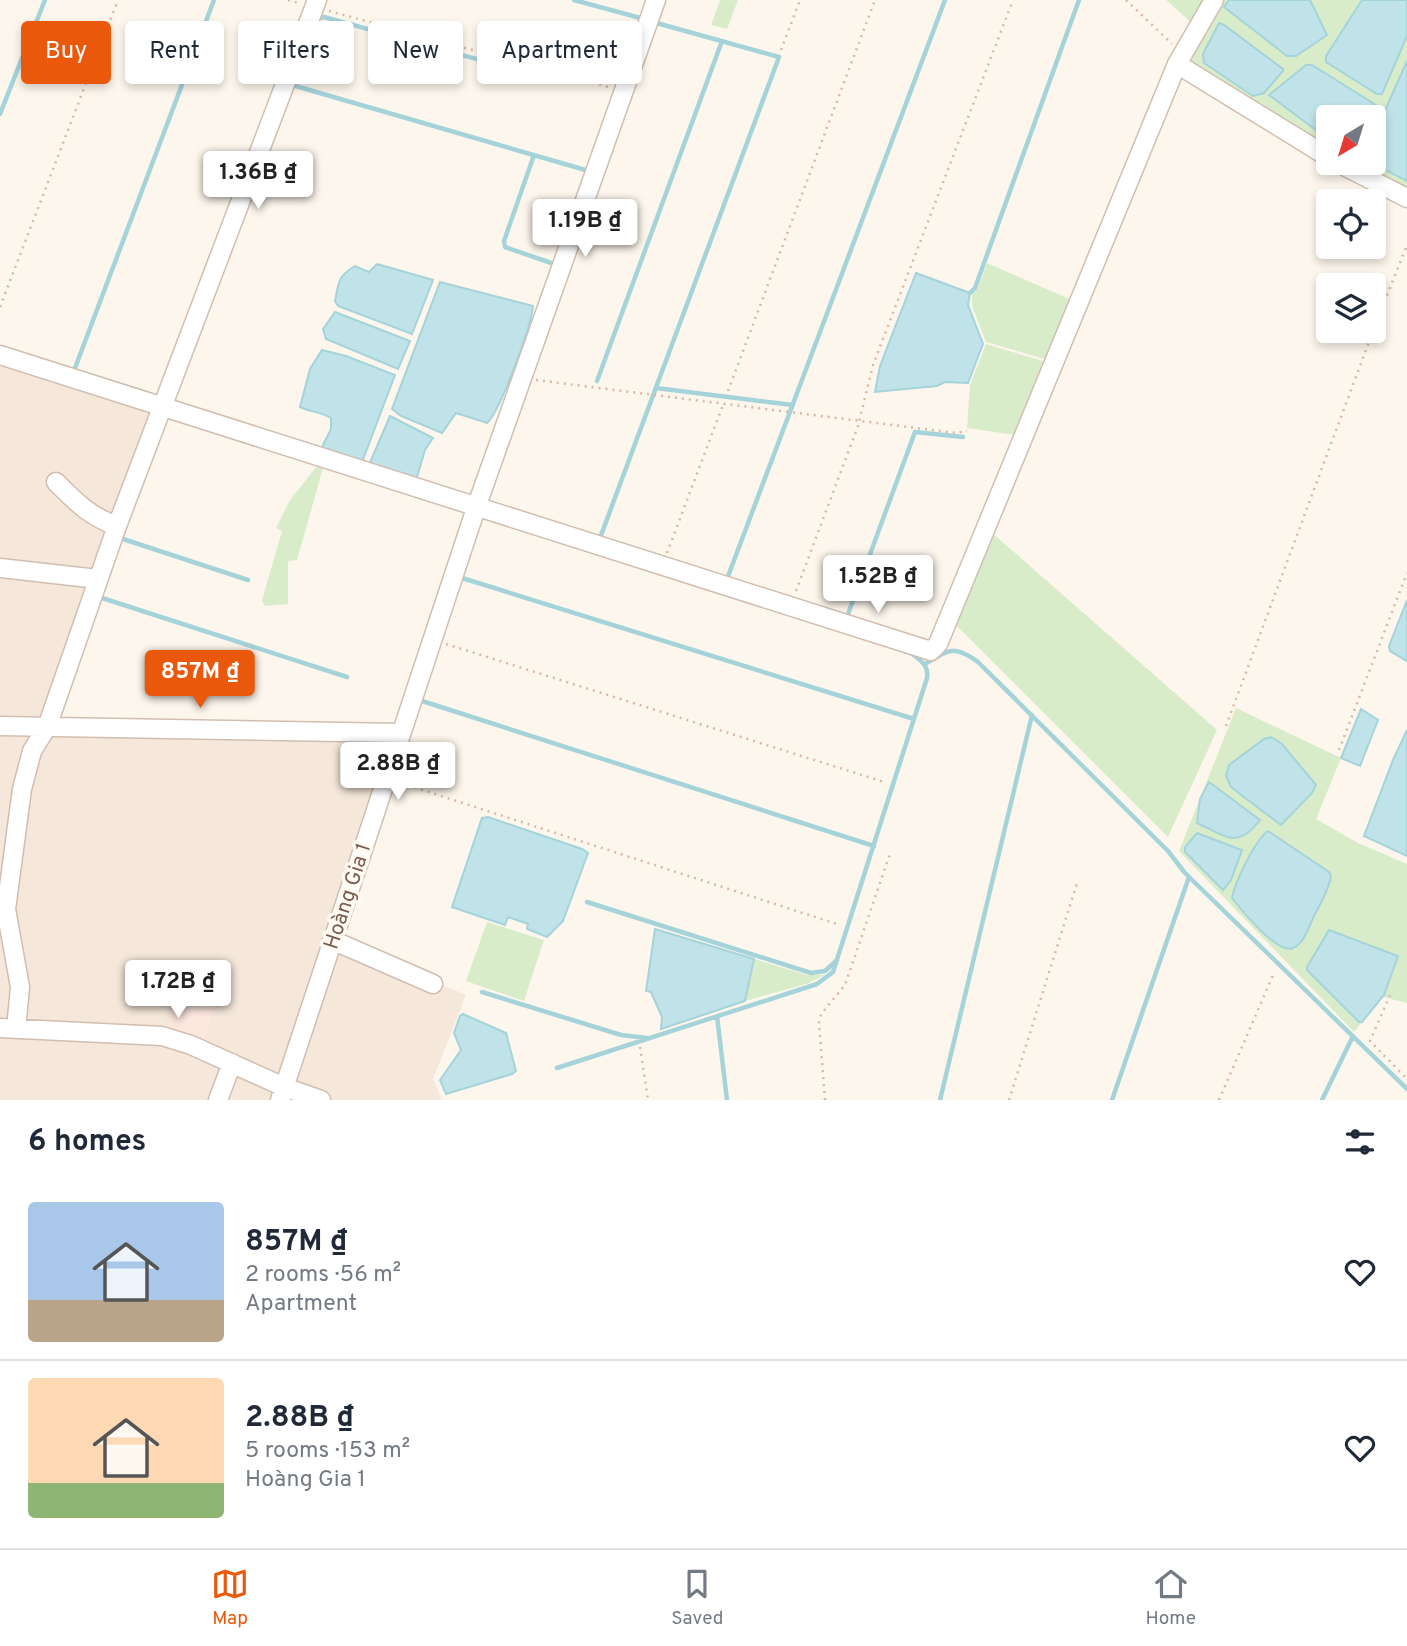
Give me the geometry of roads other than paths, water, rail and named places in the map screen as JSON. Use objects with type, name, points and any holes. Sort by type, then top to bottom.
[{"type":"street","name":"Hoàng Gia 1","points":[[282,1094],[477,505],[656,0]]},
{"type":"street","points":[[0,355],[931,651],[935,648],[1180,59],[1214,0]]},
{"type":"street","points":[[316,4],[117,526],[47,727],[32,751],[22,789],[6,909],[20,987],[8,1028],[162,1036],[232,1063],[282,1094],[321,1100]]},
{"type":"street","points":[[1180,59],[1316,150]]},
{"type":"street","points":[[1362,175],[1407,198]]},
{"type":"street","points":[[56,482],[97,519],[117,526]]},
{"type":"street","points":[[0,568],[98,579]]},
{"type":"street","points":[[0,726],[400,733]]},
{"type":"street","points":[[332,940],[433,984]]},
{"type":"street","points":[[218,1100],[232,1063]]},
{"type":"water","points":[[1229,0],[1310,0],[1327,35],[1296,56],[1287,56],[1224,7]]},
{"type":"water","points":[[1362,0],[1407,0],[1407,36],[1382,94],[1377,94],[1326,62],[1326,56]]},
{"type":"water","points":[[1219,23],[1283,69],[1264,93],[1253,96],[1204,63],[1203,54]]},
{"type":"water","points":[[1407,61],[1407,181],[1386,170],[1386,108]]},
{"type":"water","points":[[1306,65],[1312,65],[1376,105],[1316,105],[1316,130],[1269,95]]},
{"type":"water","points":[[377,264],[433,280],[412,334],[338,306],[335,301],[340,280],[345,273],[355,266],[369,272]]},
{"type":"water","points":[[916,273],[970,293],[968,305],[983,344],[968,383],[945,382],[937,386],[875,392],[880,366]]},
{"type":"water","points":[[440,282],[533,306],[514,367],[493,416],[487,423],[456,413],[442,433],[401,416],[392,409]]},
{"type":"water","points":[[335,312],[410,341],[398,369],[326,339],[323,329]]},
{"type":"water","points":[[322,350],[395,375],[362,462],[321,449],[331,429],[331,418],[300,407],[310,369]]},
{"type":"water","points":[[390,416],[433,438],[425,450],[416,480],[369,465]]},
{"type":"water","points":[[1407,600],[1407,661],[1390,651],[1389,646]]},
{"type":"water","points":[[1361,709],[1378,720],[1360,766],[1341,758]]},
{"type":"water","points":[[1407,730],[1407,856],[1364,836]]},
{"type":"water","points":[[1271,737],[1282,744],[1316,785],[1312,793],[1281,825],[1231,787],[1226,776],[1229,765],[1264,739]]},
{"type":"water","points":[[1209,782],[1260,820],[1245,835],[1231,838],[1197,823],[1200,799]]},
{"type":"water","points":[[488,817],[588,853],[563,921],[547,937],[527,929],[528,924],[508,917],[505,925],[452,907],[482,818]]},
{"type":"water","points":[[1268,831],[1331,876],[1306,934],[1293,948],[1278,945],[1269,938],[1232,898],[1246,862]]},
{"type":"water","points":[[1197,833],[1242,850],[1231,880],[1223,890],[1185,852],[1185,847]]},
{"type":"water","points":[[655,929],[754,959],[745,1001],[661,1029],[662,1017],[651,992],[646,991]]},
{"type":"water","points":[[1329,930],[1398,956],[1384,995],[1362,1022],[1307,970]]},
{"type":"water","points":[[463,1014],[506,1033],[516,1071],[446,1094],[440,1080],[461,1050],[454,1033]]},
{"type":"waterway","points":[[0,114],[45,0]]},
{"type":"waterway","points":[[75,368],[214,0]]},
{"type":"waterway","points":[[574,0],[644,19]]},
{"type":"waterway","points":[[727,579],[945,0]]},
{"type":"waterway","points":[[970,293],[975,288],[1079,0]]},
{"type":"waterway","points":[[318,18],[324,17],[477,59]]},
{"type":"waterway","points":[[600,538],[779,57],[653,22]]},
{"type":"waterway","points":[[597,381],[722,41]]},
{"type":"waterway","points":[[292,85],[589,171]]},
{"type":"waterway","points":[[534,155],[504,241],[505,247],[554,264]]},
{"type":"waterway","points":[[656,388],[793,405]]},
{"type":"waterway","points":[[843,617],[848,614],[915,432],[963,437]]},
{"type":"waterway","points":[[120,538],[248,580]]},
{"type":"waterway","points":[[459,577],[914,719]]},
{"type":"waterway","points":[[99,597],[347,677]]},
{"type":"waterway","points":[[925,664],[951,651],[963,653],[978,662],[1168,851],[1185,873],[1407,1089]]},
{"type":"waterway","points":[[557,1068],[817,984],[833,972],[927,678],[925,666],[911,653]]},
{"type":"waterway","points":[[419,700],[874,846]]},
{"type":"waterway","points":[[940,1100],[1032,715]]},
{"type":"waterway","points":[[1112,1100],[1189,877]]},
{"type":"waterway","points":[[587,902],[811,973],[825,971],[837,960]]},
{"type":"waterway","points":[[482,992],[621,1035],[647,1038]]},
{"type":"waterway","points":[[717,1016],[727,1100]]},
{"type":"waterway","points":[[1322,1100],[1353,1036]]}]
